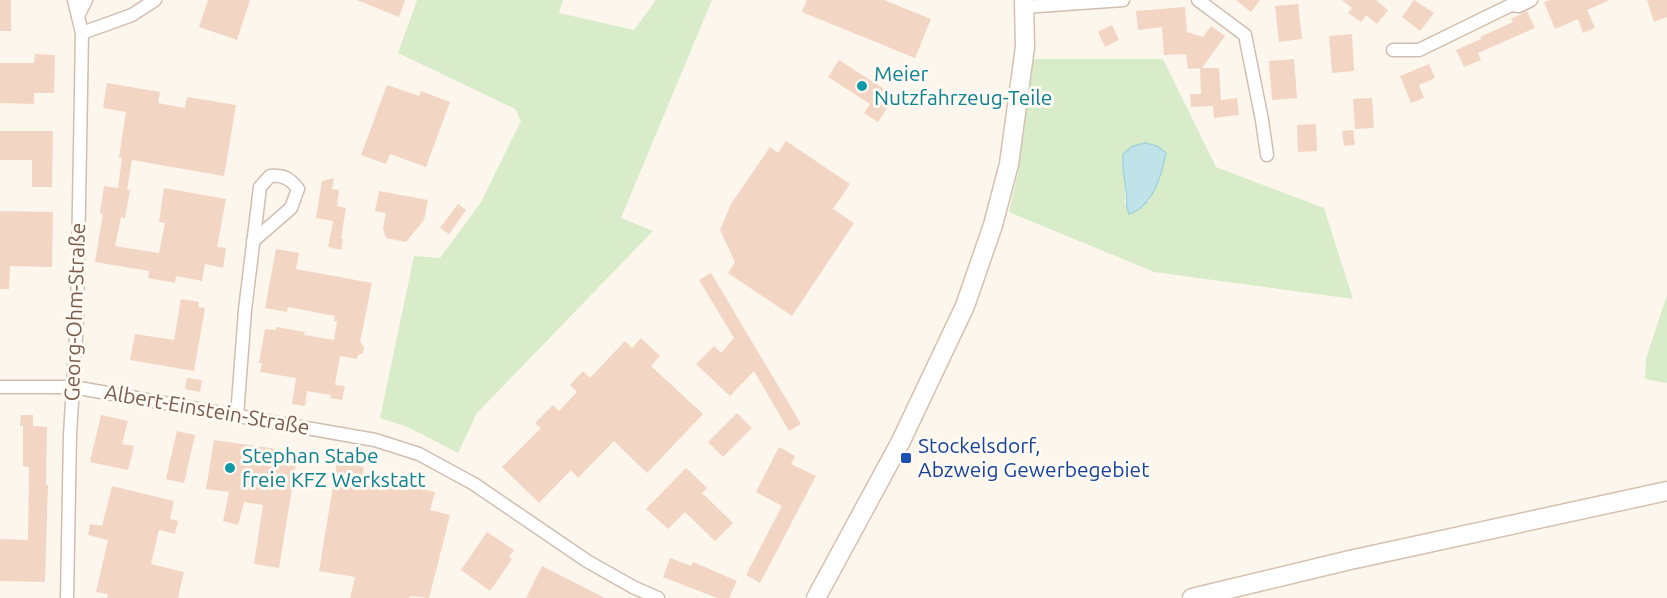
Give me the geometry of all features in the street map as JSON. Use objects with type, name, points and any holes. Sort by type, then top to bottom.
[{"type":"street","name":"Georg-Ohm-Straße","points":[[70,596],[82,33],[74,0]]},
{"type":"street","points":[[78,16],[86,0]]},
{"type":"street","points":[[82,33],[132,15],[155,0]]},
{"type":"street","points":[[816,598],[900,443],[965,306],[993,225],[1009,164],[1025,47],[1024,3],[1123,0]]},
{"type":"street","points":[[1198,0],[1245,35],[1267,155]]},
{"type":"street","points":[[1394,50],[1419,50],[1511,4],[1519,6],[1531,0]]},
{"type":"street","points":[[237,416],[245,310],[253,242],[260,187],[270,176],[281,175],[292,181],[298,189],[291,208],[253,242]]},
{"type":"street","name":"Albert-Einstein-Straße","points":[[0,387],[73,387],[375,440],[419,454],[474,484],[586,561],[658,598]]},
{"type":"street","points":[[1192,598],[1350,560],[1667,491]]},
{"type":"green space","points":[[417,0],[563,0],[559,13],[634,30],[656,0],[712,0],[621,218],[653,231],[477,413],[458,453],[408,427],[380,418],[414,256],[440,258],[481,202],[521,121],[515,109],[398,53]]},
{"type":"green space","points":[[1031,59],[1163,59],[1216,167],[1324,208],[1353,299],[1154,272],[1009,212],[1019,167]],"holes":[[[1145,143],[1157,146],[1166,154],[1163,168],[1149,202],[1124,203],[1123,154],[1133,146]]]},
{"type":"green space","points":[[1667,295],[1667,383],[1645,379],[1646,359]]},
{"type":"water","points":[[1145,143],[1157,146],[1166,153],[1164,162],[1150,198],[1129,214],[1126,204],[1123,154],[1133,146]]},
{"type":"building","points":[[0,0],[11,0],[11,31],[0,31]]},
{"type":"building","points":[[208,0],[250,0],[237,40],[199,27]]},
{"type":"building","points":[[357,0],[405,0],[399,17]]},
{"type":"building","points":[[807,0],[884,0],[931,19],[915,58],[802,12]]},
{"type":"building","points":[[1236,0],[1260,0],[1251,12]]},
{"type":"building","points":[[1342,0],[1376,0],[1388,10],[1377,24],[1366,15],[1361,22],[1348,13],[1352,8]]},
{"type":"building","points":[[1414,0],[1434,13],[1420,31],[1402,17]]},
{"type":"building","points":[[1550,0],[1610,0],[1587,10],[1595,28],[1583,33],[1578,19],[1555,29],[1544,2]]},
{"type":"building","points":[[1647,0],[1667,0],[1667,17],[1654,22]]},
{"type":"building","points":[[1298,4],[1302,39],[1279,42],[1275,6]]},
{"type":"building","points":[[1185,7],[1187,32],[1203,37],[1211,26],[1225,36],[1202,68],[1188,69],[1186,54],[1164,55],[1162,27],[1138,30],[1136,11]]},
{"type":"building","points":[[1527,11],[1535,28],[1478,53],[1481,60],[1464,67],[1456,50],[1513,22],[1511,19]]},
{"type":"building","points":[[1112,25],[1119,40],[1105,47],[1098,32]]},
{"type":"building","points":[[1352,34],[1354,71],[1332,73],[1329,36]]},
{"type":"building","points":[[35,54],[55,55],[54,93],[34,93],[34,104],[0,103],[0,63],[34,63]]},
{"type":"building","points":[[1294,59],[1297,98],[1272,100],[1269,61]]},
{"type":"building","name":"Meier Nutzfahrzeug-Teile","points":[[839,60],[895,96],[878,122],[864,113],[870,104],[828,77]]},
{"type":"building","points":[[1429,64],[1435,78],[1419,85],[1424,98],[1411,103],[1400,76]]},
{"type":"building","points":[[1200,68],[1219,68],[1221,100],[1237,98],[1239,115],[1214,118],[1213,106],[1191,107],[1190,94],[1201,94]]},
{"type":"building","points":[[107,83],[160,92],[158,103],[185,108],[187,97],[236,105],[224,176],[132,160],[125,218],[121,217],[115,246],[159,253],[165,223],[159,222],[164,188],[226,199],[217,247],[226,248],[223,268],[205,264],[202,281],[176,276],[175,283],[148,278],[149,271],[95,262],[103,214],[100,213],[104,186],[118,188],[122,158],[119,157],[126,112],[103,108]]},
{"type":"building","points":[[387,85],[419,96],[421,91],[450,102],[426,167],[390,154],[386,164],[361,155]]},
{"type":"building","points":[[1372,98],[1374,128],[1355,129],[1353,99]]},
{"type":"building","points":[[1316,124],[1317,151],[1298,152],[1297,125]]},
{"type":"building","points":[[1353,130],[1355,145],[1344,146],[1342,131]]},
{"type":"building","points":[[0,131],[53,131],[52,187],[32,187],[32,160],[0,160]]},
{"type":"building","points":[[786,141],[850,184],[833,209],[854,223],[792,316],[728,273],[735,262],[720,230],[731,204],[770,147],[778,153]]},
{"type":"building","points":[[334,178],[332,189],[339,190],[337,206],[346,208],[341,250],[328,247],[333,221],[316,218],[322,181]]},
{"type":"building","points":[[379,191],[428,200],[424,220],[406,242],[386,238],[383,228],[386,213],[375,211]]},
{"type":"building","points":[[458,204],[466,210],[449,234],[440,228]]},
{"type":"building","points":[[0,211],[53,212],[52,267],[10,266],[9,289],[0,289]]},
{"type":"building","points":[[276,249],[299,253],[296,269],[372,283],[360,342],[364,347],[363,353],[358,355],[357,359],[340,356],[335,385],[345,386],[342,400],[330,398],[331,395],[307,391],[305,406],[292,404],[296,378],[260,372],[262,363],[259,363],[265,329],[276,330],[276,327],[334,340],[337,321],[334,321],[335,316],[288,307],[287,312],[265,308]]},
{"type":"building","points":[[711,273],[801,424],[789,431],[754,371],[730,396],[696,364],[714,346],[721,353],[734,338],[699,280]]},
{"type":"building","points":[[181,299],[199,302],[198,307],[205,308],[194,371],[130,360],[135,334],[174,340]]},
{"type":"building","points":[[641,338],[660,356],[651,366],[703,414],[647,473],[614,441],[578,478],[571,470],[539,503],[502,467],[541,428],[535,423],[553,405],[559,411],[577,392],[570,385],[583,371],[590,378],[625,341],[632,348]]},
{"type":"building","points":[[187,378],[202,380],[200,392],[185,389]]},
{"type":"building","points":[[737,413],[752,428],[723,457],[708,442]]},
{"type":"building","points":[[21,415],[33,415],[33,426],[47,427],[45,582],[0,581],[0,539],[28,540],[29,467],[23,466]]},
{"type":"building","points":[[101,415],[128,421],[122,444],[134,446],[128,470],[90,462]]},
{"type":"building","points":[[177,431],[195,435],[184,483],[166,479]]},
{"type":"building","points":[[214,440],[298,452],[279,568],[254,564],[263,505],[244,502],[238,525],[223,521],[229,492],[206,489]]},
{"type":"building","points":[[779,447],[795,456],[791,464],[816,476],[760,583],[746,575],[782,506],[756,492]]},
{"type":"building","points":[[337,462],[364,467],[361,482],[388,488],[389,481],[435,492],[430,510],[450,515],[429,598],[410,596],[409,598],[350,598],[355,577],[319,571]]},
{"type":"building","points":[[686,468],[707,488],[702,493],[733,523],[715,541],[685,512],[668,529],[646,509]]},
{"type":"building","points":[[112,486],[174,501],[170,519],[178,521],[175,534],[159,530],[151,564],[184,572],[178,598],[107,598],[108,594],[96,592],[108,540],[88,535],[90,524],[102,526]]},
{"type":"building","points":[[487,532],[514,550],[509,557],[512,559],[490,591],[461,570]]},
{"type":"building","points":[[670,558],[691,566],[693,562],[737,581],[729,598],[717,598],[663,577]]},
{"type":"building","points":[[542,566],[605,598],[526,598]]},
{"type":"place","name":"Meier Nutzfahrzeug-Teile","points":[[862,86]]},
{"type":"place","name":"Stockelsdorf, Abzweig Gewerbegebiet","points":[[906,458]]},
{"type":"place","name":"Stephan Stabe freie KFZ Werkstatt","points":[[230,468]]}]
